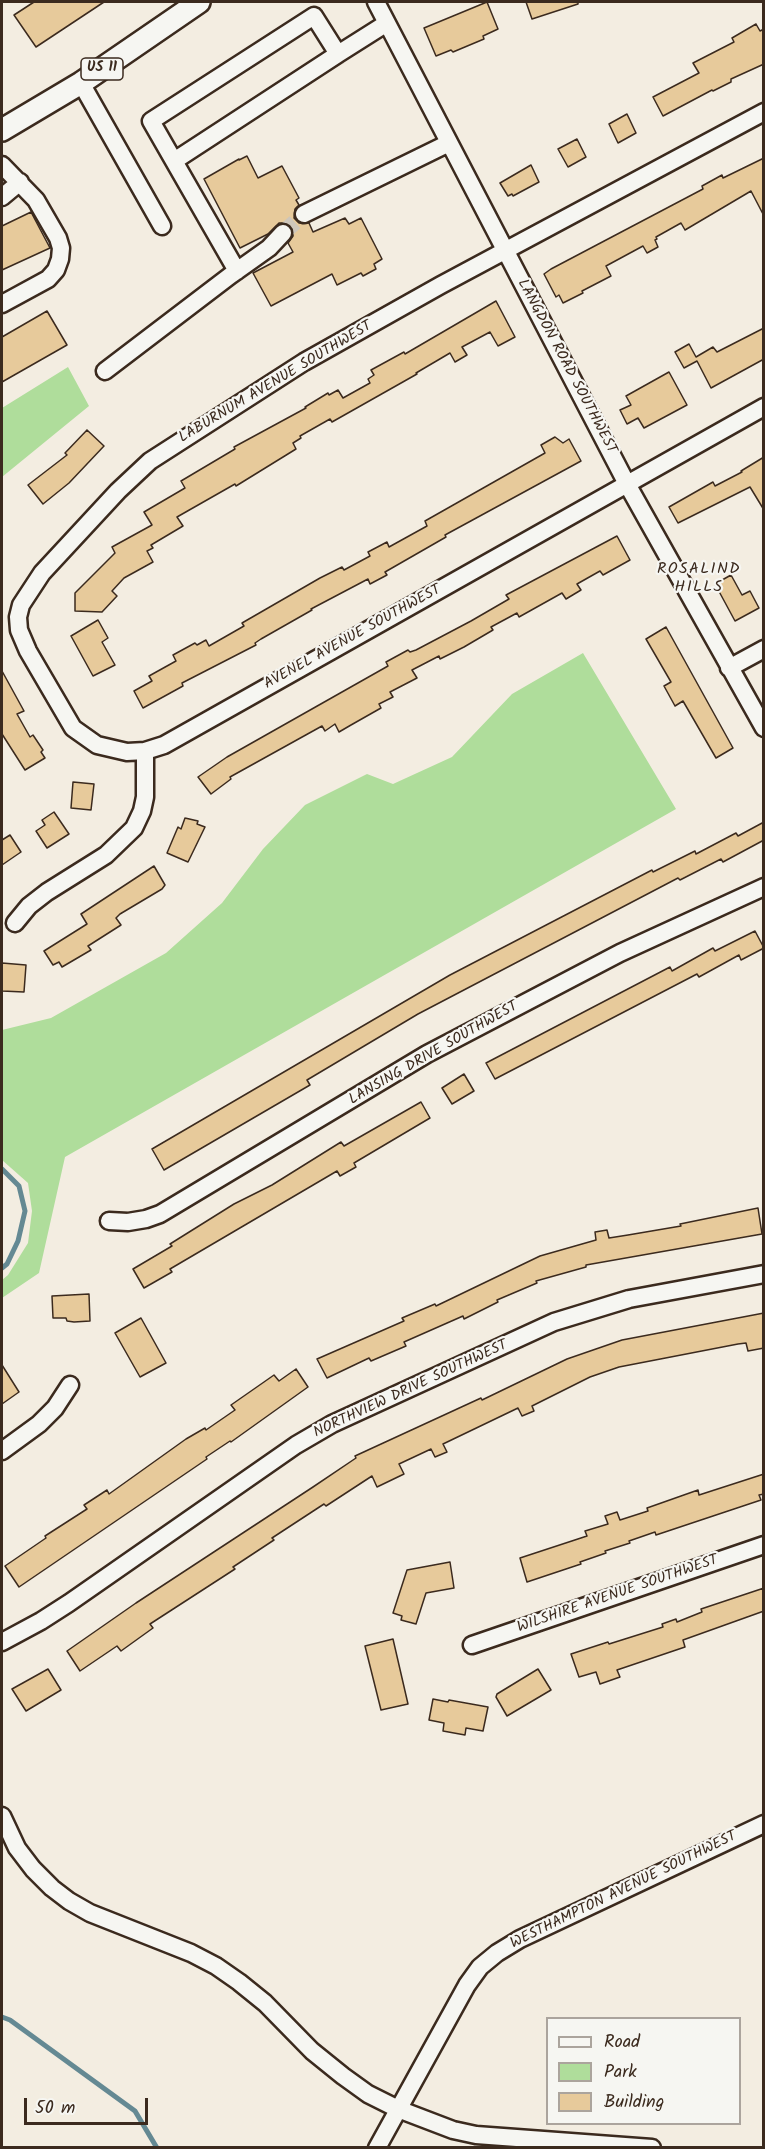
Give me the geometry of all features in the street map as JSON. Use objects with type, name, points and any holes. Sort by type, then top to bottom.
[{"type":"main road","name":"US 11","points":[[2,130],[81,83],[199,2]]},
{"type":"street","name":"LANGDON ROAD SOUTHWEST","points":[[382,3],[387,23],[504,251],[627,484],[764,728]]},
{"type":"street","points":[[237,271],[151,120],[314,16],[338,54]]},
{"type":"street","points":[[174,161],[387,23]]},
{"type":"street","points":[[81,83],[162,226]]},
{"type":"street","name":"LABURNUM AVENUE SOUTHWEST","points":[[145,751],[127,752],[97,745],[73,728],[28,651],[19,630],[18,617],[21,605],[36,582],[118,491],[150,462],[304,362],[504,251],[764,112]]},
{"type":"street","points":[[304,214],[449,143]]},
{"type":"street","points":[[2,165],[36,200],[58,238],[61,248],[56,270],[48,279],[2,304]]},
{"type":"street","points":[[2,197],[20,182]]},
{"type":"street","points":[[105,371],[269,248],[284,233]]},
{"type":"street","name":"AVENEL AVENUE SOUTHWEST","points":[[145,751],[164,745],[764,407]]},
{"type":"street","points":[[729,668],[764,649]]},
{"type":"street","points":[[15,923],[29,906],[106,855],[134,828],[142,811],[145,797],[145,751]]},
{"type":"street","name":"LANSING DRIVE SOUTHWEST","points":[[109,1221],[128,1222],[160,1214],[427,1054],[620,953],[764,887]]},
{"type":"street","name":"NORTHVIEW DRIVE SOUTHWEST","points":[[2,1642],[69,1603],[296,1445],[332,1424],[563,1319],[629,1299],[764,1274]]},
{"type":"street","points":[[2,1451],[39,1424],[55,1408],[70,1385]]},
{"type":"street","name":"WILSHIRE AVENUE SOUTHWEST","points":[[472,1645],[764,1545]]},
{"type":"street","points":[[2,1816],[17,1848],[33,1869],[69,1901],[90,1913],[191,1953],[216,1966],[265,2003],[312,2051],[368,2094],[398,2109],[453,2130],[476,2135],[652,2148]]},
{"type":"street","name":"WESTHAMPTON AVENUE SOUTHWEST","points":[[377,2148],[467,1984],[480,1967],[497,1953],[530,1934],[764,1824]]},
{"type":"green space","points":[[68,367],[89,406],[2,477],[2,408]]},
{"type":"green space","points":[[583,653],[676,809],[65,1157],[39,1273],[2,1298],[2,1280],[8,1275],[28,1243],[32,1211],[28,1183],[2,1160],[2,1030],[51,1018],[166,953],[222,903],[263,849],[305,805],[367,774],[393,784],[452,757],[512,694]]},
{"type":"building","points":[[34,2],[104,2],[36,47],[14,15]]},
{"type":"building","points":[[487,2],[498,29],[483,36],[484,39],[453,52],[451,50],[436,56],[424,28]]},
{"type":"building","points":[[526,2],[578,2],[578,4],[532,19]]},
{"type":"building","points":[[756,24],[760,31],[764,29],[764,64],[663,116],[653,97],[699,73],[693,63],[734,42],[732,38]]},
{"type":"building","points":[[627,114],[636,133],[618,143],[609,124]]},
{"type":"building","points":[[577,139],[586,157],[568,167],[558,149]]},
{"type":"building","points":[[247,156],[258,178],[282,166],[299,198],[296,200],[299,205],[295,209],[294,218],[299,223],[309,223],[313,232],[345,218],[349,224],[361,218],[382,259],[374,264],[376,269],[363,276],[361,273],[337,285],[332,274],[271,306],[253,273],[293,252],[288,243],[293,236],[293,229],[286,223],[279,223],[268,234],[240,248],[204,179]]},
{"type":"building","points":[[764,158],[764,216],[751,191],[685,230],[681,223],[656,237],[658,247],[647,253],[643,246],[606,266],[611,276],[582,291],[583,293],[563,303],[559,295],[556,297],[544,274],[551,269],[703,189],[702,186],[722,175],[723,178]]},
{"type":"building","points":[[531,165],[539,182],[513,196],[512,194],[508,196],[500,183]]},
{"type":"building","points":[[31,212],[50,248],[2,270],[2,226]]},
{"type":"building","points":[[496,301],[515,337],[498,346],[490,332],[462,347],[467,355],[455,362],[450,353],[332,422],[330,419],[300,436],[301,438],[293,443],[296,449],[236,486],[235,484],[177,517],[183,526],[151,545],[153,548],[147,551],[153,562],[124,578],[112,591],[117,596],[102,612],[75,611],[75,593],[115,553],[112,547],[152,525],[144,512],[185,488],[181,481],[235,449],[234,447],[306,408],[328,393],[329,395],[338,390],[343,398],[370,383],[368,379],[374,375],[371,370],[404,352],[405,354]]},
{"type":"building","points":[[47,311],[67,345],[2,382],[2,337]]},
{"type":"building","points":[[764,328],[764,359],[711,388],[697,361],[684,368],[675,352],[689,344],[696,357],[713,347],[717,352]]},
{"type":"building","points":[[669,372],[687,405],[644,428],[638,418],[627,424],[620,410],[631,405],[626,396]]},
{"type":"building","points":[[87,430],[104,446],[69,483],[43,504],[28,485],[67,455],[65,453]]},
{"type":"building","points":[[555,437],[563,443],[569,439],[581,461],[445,535],[446,537],[385,572],[387,575],[370,584],[368,579],[311,609],[261,639],[255,643],[256,645],[182,683],[183,686],[143,708],[134,691],[152,681],[149,676],[176,661],[173,655],[195,643],[197,645],[206,640],[209,646],[244,626],[242,623],[320,578],[342,567],[344,570],[370,556],[368,552],[387,542],[389,547],[427,526],[425,521],[545,453],[541,445]]},
{"type":"building","points":[[764,457],[764,510],[750,487],[678,523],[669,507],[713,482],[715,486],[742,472]]},
{"type":"building","points":[[617,536],[630,560],[603,575],[600,571],[577,584],[581,590],[566,599],[562,593],[519,617],[517,613],[491,627],[493,630],[464,647],[440,659],[439,656],[412,670],[417,678],[390,692],[393,697],[379,704],[381,708],[339,732],[335,724],[325,731],[322,726],[230,777],[231,779],[211,794],[198,777],[227,757],[388,666],[386,662],[408,650],[410,652],[416,650],[471,621],[509,599],[506,595]]},
{"type":"building","points":[[731,575],[742,595],[750,591],[759,608],[735,621],[715,584]]},
{"type":"building","points":[[98,620],[108,638],[102,642],[115,665],[93,676],[71,636]]},
{"type":"building","points":[[666,627],[733,748],[716,758],[683,701],[675,706],[664,686],[671,682],[646,639]]},
{"type":"building","points":[[2,671],[24,711],[17,714],[30,737],[33,735],[43,750],[41,752],[45,758],[25,770],[2,734]]},
{"type":"building","points":[[73,782],[94,784],[91,810],[71,808]]},
{"type":"building","points":[[54,812],[69,834],[47,848],[36,831],[45,825],[42,820]]},
{"type":"building","points":[[185,818],[198,821],[197,824],[205,827],[188,862],[167,853],[178,827],[181,829]]},
{"type":"building","points":[[764,822],[764,840],[723,862],[721,859],[680,880],[678,878],[418,1014],[307,1080],[310,1085],[164,1170],[152,1149],[450,975],[652,870],[653,872],[695,851],[696,854],[736,833],[738,836]]},
{"type":"building","points":[[10,835],[21,852],[2,865],[2,840]]},
{"type":"building","points":[[154,866],[165,885],[162,889],[120,914],[116,918],[121,925],[88,946],[91,950],[62,967],[59,962],[53,965],[44,951],[87,924],[81,914]]},
{"type":"building","points":[[755,931],[764,948],[741,960],[739,955],[699,977],[697,974],[495,1079],[486,1063],[670,967],[672,971],[713,948],[715,951]]},
{"type":"building","points":[[2,963],[26,965],[24,992],[2,991]]},
{"type":"building","points":[[464,1074],[474,1091],[452,1104],[442,1088]]},
{"type":"building","points":[[421,1102],[430,1118],[354,1163],[356,1167],[340,1176],[337,1171],[170,1269],[172,1272],[144,1288],[133,1269],[172,1246],[170,1244],[341,1142],[344,1146]]},
{"type":"building","points":[[758,1208],[762,1234],[586,1265],[586,1267],[536,1281],[537,1283],[497,1300],[498,1302],[464,1319],[463,1316],[404,1342],[406,1346],[371,1361],[369,1358],[327,1378],[317,1359],[404,1321],[402,1318],[435,1304],[436,1306],[540,1256],[596,1240],[595,1232],[607,1230],[609,1238],[681,1226],[680,1224]]},
{"type":"building","points":[[89,1294],[90,1321],[74,1322],[67,1321],[66,1318],[53,1318],[52,1296]]},
{"type":"building","points":[[764,1313],[764,1348],[748,1351],[746,1343],[738,1344],[619,1367],[590,1377],[532,1406],[534,1411],[522,1416],[518,1408],[443,1444],[447,1452],[435,1457],[431,1449],[399,1464],[404,1474],[377,1487],[372,1476],[326,1506],[324,1504],[272,1538],[274,1540],[233,1567],[235,1569],[150,1624],[153,1628],[121,1651],[117,1646],[80,1671],[67,1651],[356,1458],[355,1456],[481,1398],[482,1400],[567,1359],[622,1340]]},
{"type":"building","points":[[141,1318],[166,1363],[140,1377],[115,1333]]},
{"type":"building","points":[[2,1365],[19,1392],[2,1404]]},
{"type":"building","points":[[296,1369],[308,1387],[19,1587],[5,1566],[46,1538],[45,1536],[87,1509],[84,1505],[107,1490],[109,1494],[186,1439],[205,1428],[206,1430],[235,1410],[231,1405],[274,1375],[279,1381]]},
{"type":"building","points":[[764,1474],[764,1494],[759,1495],[761,1500],[656,1535],[655,1532],[629,1541],[630,1543],[580,1562],[581,1564],[527,1582],[520,1558],[587,1536],[585,1531],[608,1524],[605,1516],[617,1512],[620,1520],[698,1490],[699,1495]]},
{"type":"building","points":[[450,1562],[454,1588],[426,1593],[416,1624],[401,1620],[402,1616],[393,1613],[407,1570]]},
{"type":"building","points":[[764,1588],[764,1611],[683,1640],[685,1647],[617,1670],[620,1677],[600,1684],[596,1672],[579,1677],[571,1654],[663,1627],[662,1624],[676,1619],[677,1622],[702,1612],[701,1609]]},
{"type":"building","points":[[393,1639],[408,1704],[381,1710],[365,1646]]},
{"type":"building","points":[[48,1669],[61,1690],[26,1711],[12,1689]]},
{"type":"building","points":[[538,1669],[551,1690],[507,1716],[496,1697],[497,1694]]},
{"type":"building","points":[[433,1699],[488,1707],[483,1731],[466,1728],[465,1735],[443,1731],[444,1723],[429,1720]]},
{"type":"waterway","points":[[2,1169],[19,1186],[25,1211],[18,1241],[7,1264],[2,1268]]},
{"type":"waterway","points":[[2,2017],[10,2020],[135,2111],[157,2148]]},
{"type":"tunnel","points":[[283,233],[304,214]]},
{"type":"district","name":"ROSALIND HILLS","points":[[699,579]]}]
